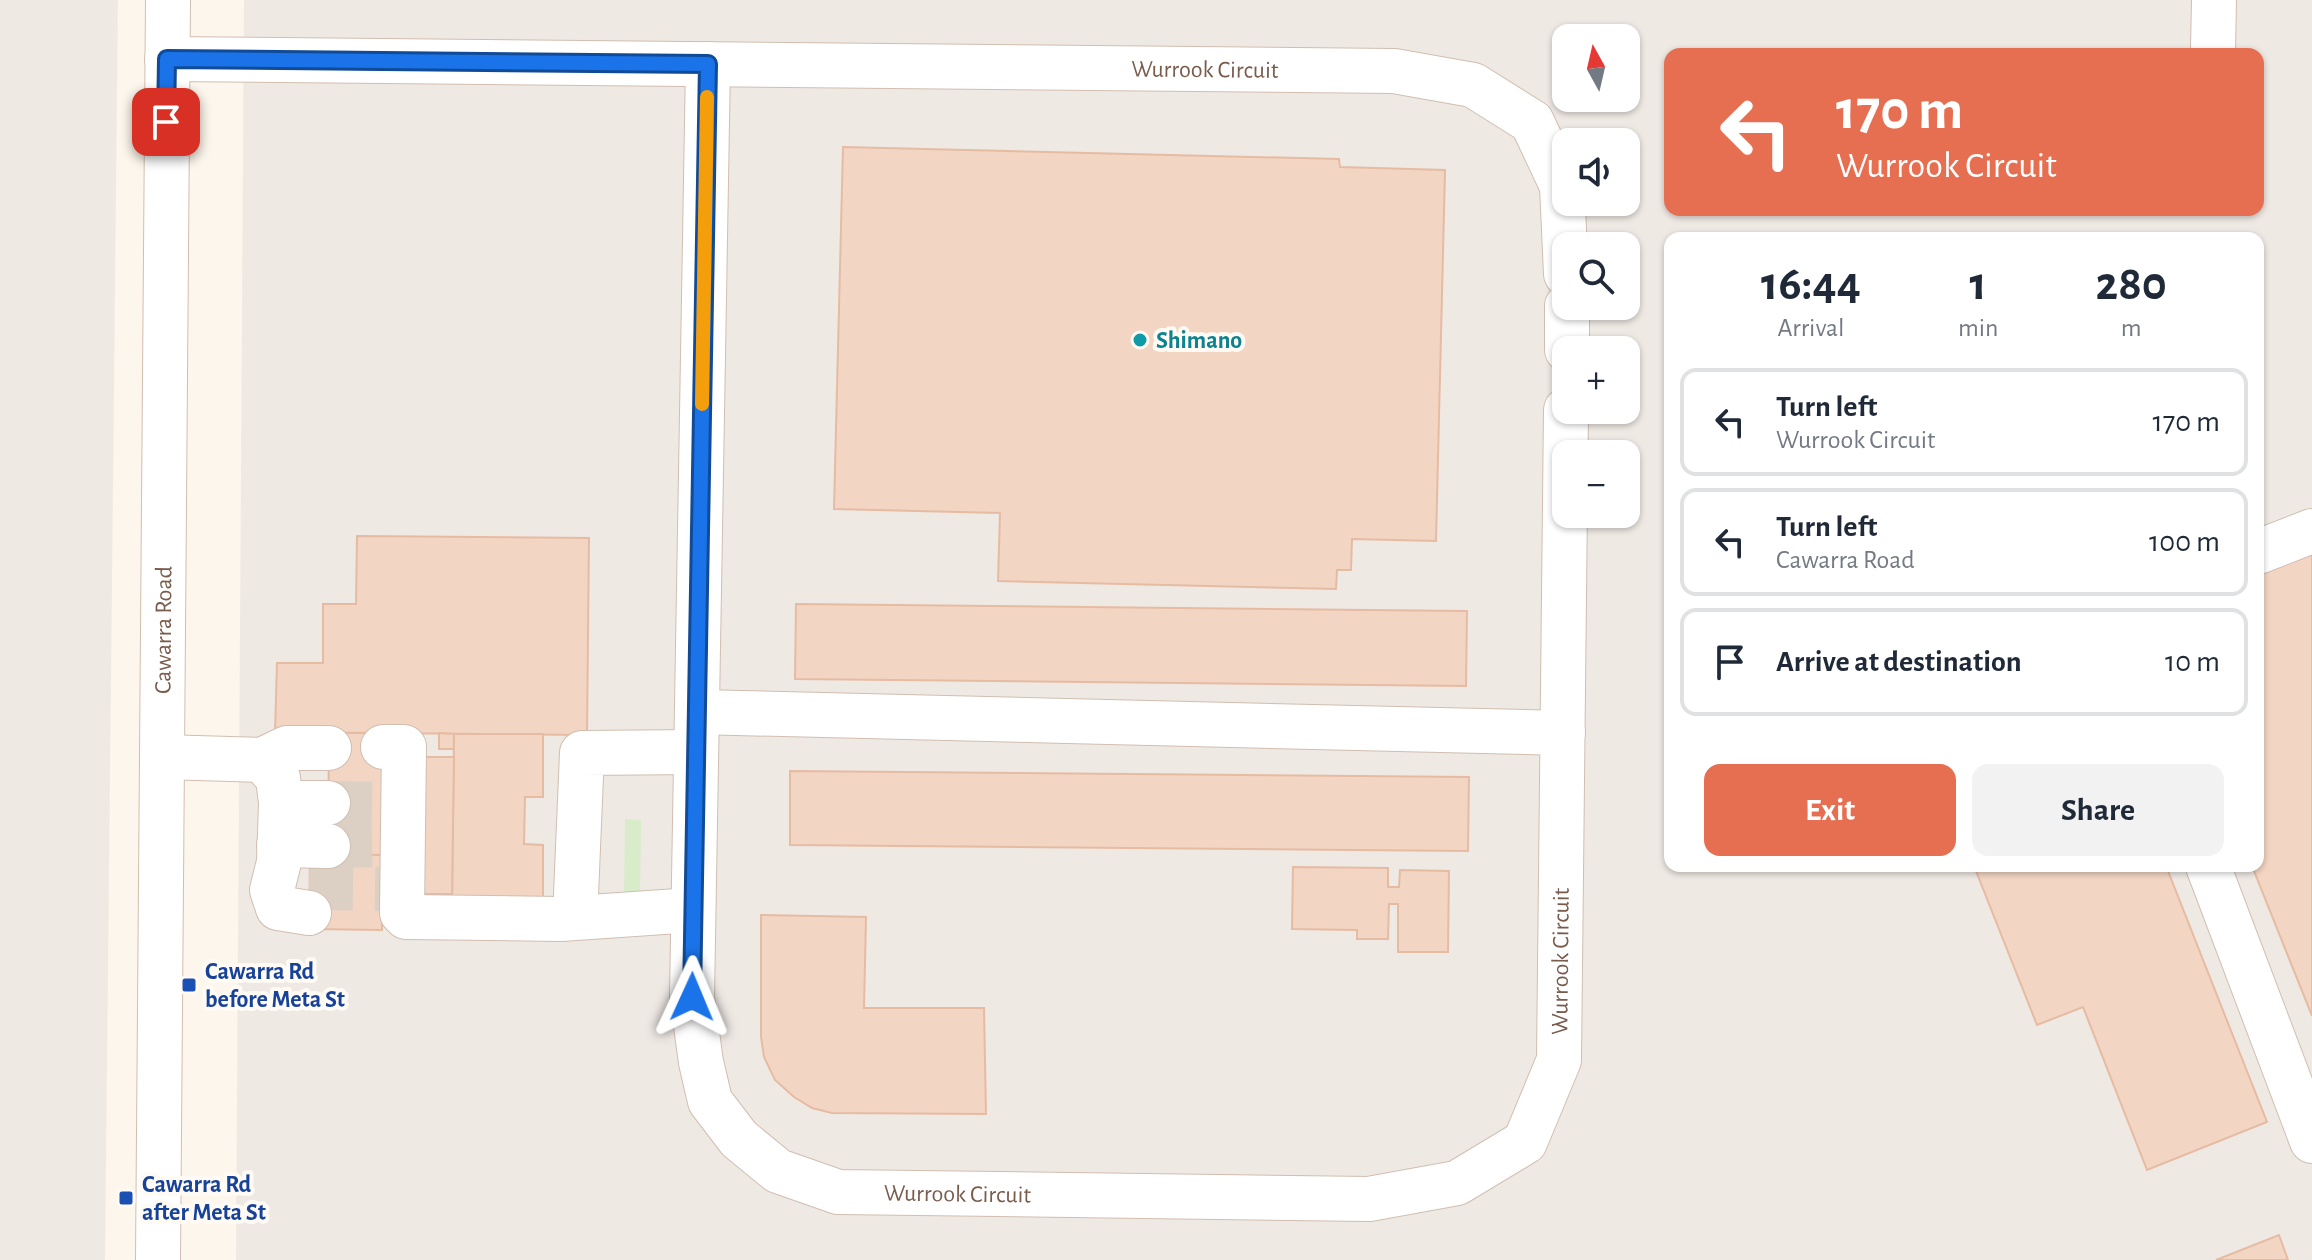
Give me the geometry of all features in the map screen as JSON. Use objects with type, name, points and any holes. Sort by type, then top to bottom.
[{"type":"street","name":"Cawarra Road","points":[[158,1260],[168,0]]},
{"type":"street","points":[[2213,48],[2214,0]]},
{"type":"street","name":"Wurrook Circuit","points":[[167,59],[1394,71],[1473,85],[1532,122],[1562,186],[1564,232]]},
{"type":"street","name":"Wurrook Circuit","points":[[708,64],[692,997],[710,1101],[739,1139],[778,1171],[838,1192],[1369,1199],[1457,1183],[1525,1142],[1559,1060],[1566,424]]},
{"type":"street","points":[[2264,550],[2312,531]]},
{"type":"street","points":[[576,895],[582,753],[697,732],[1563,733]]},
{"type":"street","points":[[287,748],[328,800],[285,834],[287,748]]},
{"type":"street","points":[[162,757],[285,834]]},
{"type":"street","points":[[392,806],[392,901],[406,917],[561,919],[693,910]]},
{"type":"street","points":[[2210,872],[2312,1141]]},
{"type":"shaded area","points":[[0,0],[118,0],[105,1260],[0,1260]]},
{"type":"shaded area","points":[[244,0],[2312,0],[2312,1260],[236,1260]]},
{"type":"green space","points":[[625,819],[641,820],[640,900],[624,899]]},
{"type":"building","name":"Shimano","points":[[843,147],[1339,159],[1340,167],[1445,170],[1436,541],[1352,539],[1351,570],[1337,570],[1336,589],[998,581],[1000,513],[834,509]]},
{"type":"building","points":[[357,536],[589,538],[587,735],[275,732],[277,663],[323,663],[323,604],[356,604]]},
{"type":"building","points":[[2312,552],[2312,1016],[2254,872],[2264,872],[2264,571]]},
{"type":"building","points":[[796,604],[1467,611],[1466,686],[795,679]]},
{"type":"building","points":[[329,733],[384,733],[382,855],[328,854]]},
{"type":"building","points":[[439,733],[454,734],[454,749],[439,749]]},
{"type":"building","points":[[454,734],[543,734],[543,797],[525,797],[524,844],[543,845],[543,909],[452,908]]},
{"type":"building","points":[[420,757],[454,757],[452,894],[419,894]]},
{"type":"building","points":[[790,771],[1469,777],[1468,851],[790,845]]},
{"type":"building","points":[[310,854],[382,855],[382,930],[309,929]]},
{"type":"building","points":[[1293,867],[1388,868],[1388,887],[1399,887],[1400,870],[1449,871],[1448,952],[1398,952],[1398,904],[1389,904],[1388,939],[1357,939],[1357,930],[1292,929]]},
{"type":"building","points":[[1976,872],[2168,872],[2267,1122],[2147,1170],[2083,1007],[2037,1025]]},
{"type":"building","points":[[761,915],[866,917],[864,1008],[984,1008],[986,1114],[832,1113],[812,1108],[794,1097],[775,1080],[764,1057],[761,1037]]},
{"type":"building","points":[[2279,1235],[2288,1260],[2216,1260]]},
{"type":"tunnel","points":[[328,803],[383,804]]},
{"type":"tunnel","points":[[328,846],[382,845]]},
{"type":"tunnel","points":[[309,888],[382,889]]},
{"type":"slow traffic","points":[[702,404],[707,97]]},
{"type":"place","name":"Shimano","points":[[1140,340]]},
{"type":"place","name":"Cawarra Rd before Meta St","points":[[189,985]]},
{"type":"place","name":"Cawarra Rd after Meta St","points":[[126,1198]]},
{"type":"route","points":[[166,122],[167,59],[708,64],[692,997]]}]
